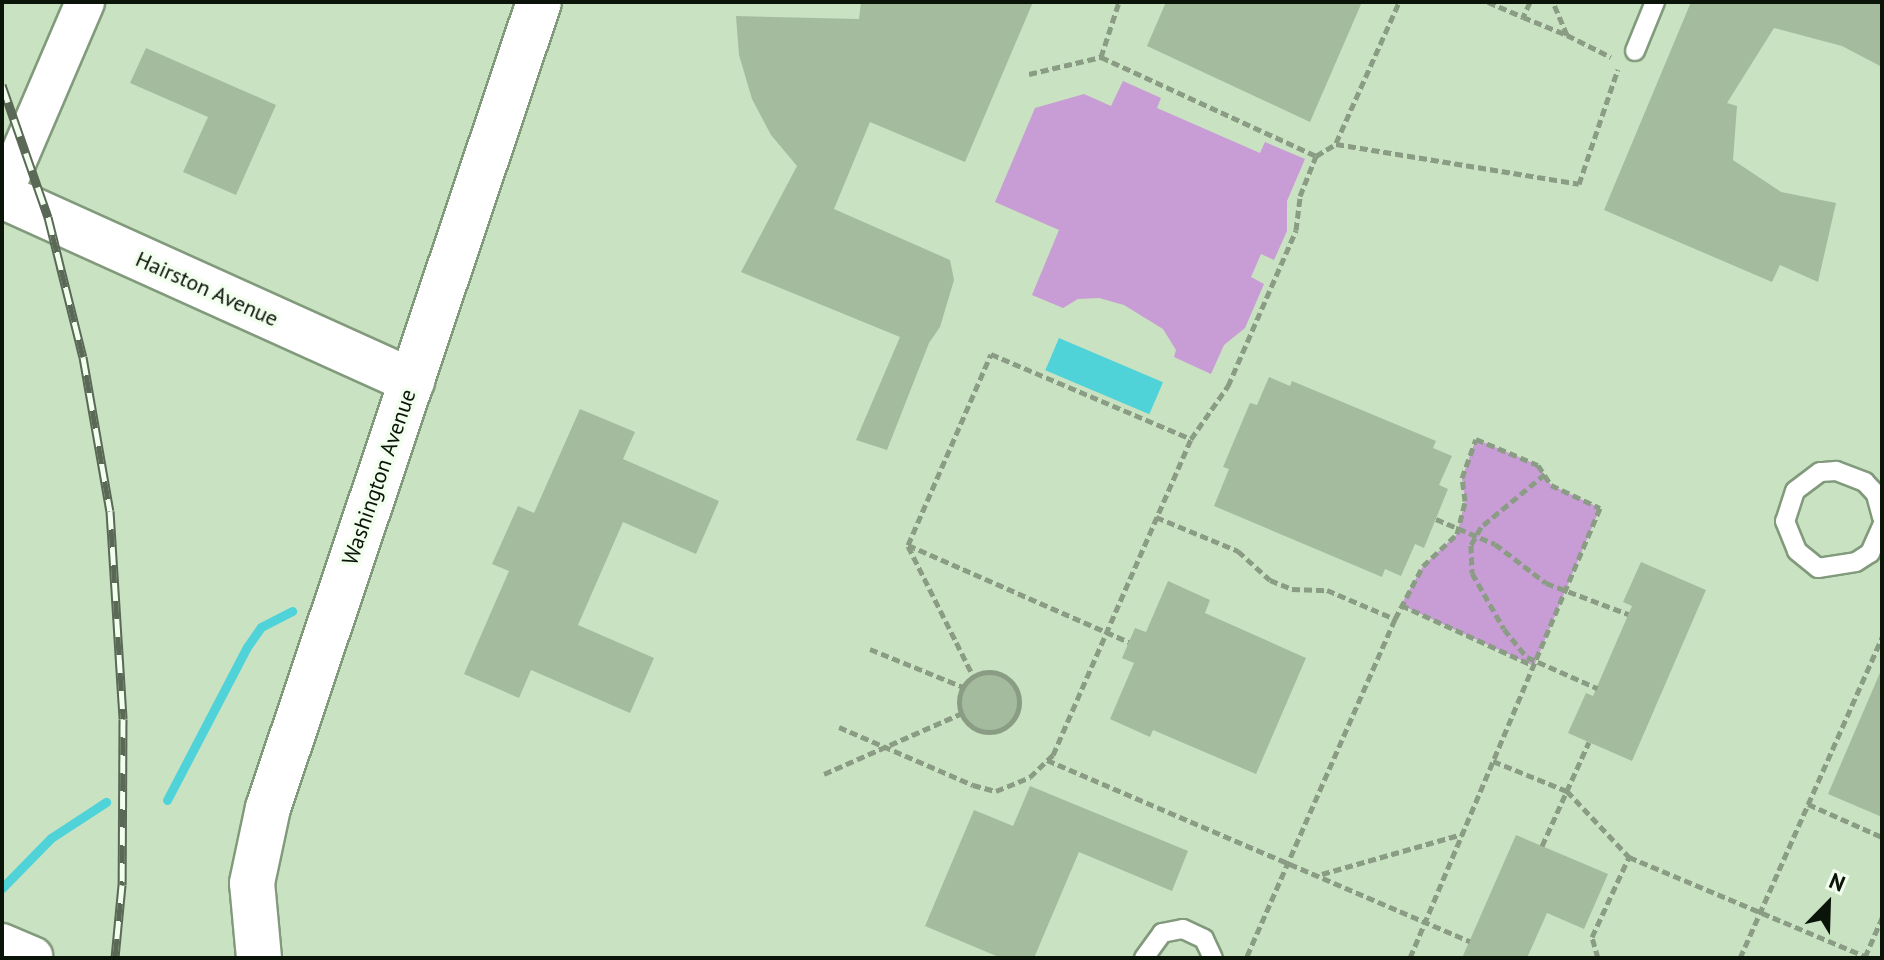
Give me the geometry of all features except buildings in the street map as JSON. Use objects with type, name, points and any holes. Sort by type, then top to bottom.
[{"type":"street","points":[[2,196],[85,2]]},
{"type":"street","name":"Washington Avenue","points":[[259,958],[252,883],[268,808],[539,2]]},
{"type":"street","name":"Hairston Avenue","points":[[2,196],[412,381]]},
{"type":"lane","points":[[1635,51],[1655,2]]},
{"type":"lane","points":[[1881,536],[1856,562],[1818,568],[1789,537],[1787,506],[1806,480],[1836,471],[1865,482],[1876,494],[1882,517]]},
{"type":"lane","points":[[1144,958],[1162,933],[1183,929],[1204,939],[1213,958]]},
{"type":"path","points":[[1101,57],[1119,2]]},
{"type":"path","points":[[839,727],[949,777],[996,791],[1030,777],[1047,760],[1191,439],[1228,386],[1296,230],[1300,196],[1316,156],[1336,144],[1399,2]]},
{"type":"path","points":[[1336,144],[1579,184],[1618,69],[1609,55],[1488,2]]},
{"type":"path","points":[[1523,17],[1530,2]]},
{"type":"path","points":[[1553,2],[1567,35]]},
{"type":"path","points":[[1029,74],[1101,57],[1316,156]]},
{"type":"path","points":[[973,676],[908,545],[991,354],[1191,439]]},
{"type":"path","points":[[1246,958],[1401,605],[1423,566],[1458,529],[1465,501],[1462,478],[1476,439],[1538,465],[1557,489],[1600,508],[1410,958]]},
{"type":"path","points":[[1535,664],[1509,636],[1476,583],[1471,562],[1475,536],[1545,474]]},
{"type":"path","points":[[1156,517],[1238,551],[1251,566],[1281,584],[1327,590],[1395,619]]},
{"type":"path","points":[[1436,519],[1502,549],[1535,576],[1628,614]]},
{"type":"path","points":[[908,545],[1129,642]]},
{"type":"path","points":[[1401,605],[1597,688]]},
{"type":"path","points":[[1740,958],[1882,637]]},
{"type":"path","points":[[870,649],[963,687]]},
{"type":"path","points":[[990,673],[1008,679],[1019,705],[1011,723],[994,731],[975,728],[960,714],[963,687],[973,676],[990,673]]},
{"type":"path","points":[[824,774],[880,745],[960,714]]},
{"type":"path","points":[[1542,846],[1589,742]]},
{"type":"path","points":[[1047,760],[1470,941]]},
{"type":"path","points":[[1493,761],[1567,791],[1629,857],[1867,957],[1882,918]]},
{"type":"path","points":[[1808,804],[1882,837]]},
{"type":"path","points":[[1321,875],[1462,834]]},
{"type":"path","points":[[1598,958],[1592,937],[1629,857]]},
{"type":"shaded area","points":[[1123,81],[1161,98],[1157,108],[1260,153],[1265,142],[1305,159],[1287,201],[1287,231],[1274,260],[1261,254],[1251,277],[1264,284],[1245,328],[1224,345],[1211,374],[1174,357],[1176,350],[1163,329],[1124,305],[1099,298],[1078,299],[1063,308],[1032,295],[1059,230],[995,202],[1035,108],[1084,94],[1111,106]]},
{"type":"shaded area","points":[[1476,439],[1538,465],[1551,485],[1600,508],[1534,666],[1401,605],[1423,566],[1457,534],[1465,501],[1462,478]]},
{"type":"water","points":[[1059,338],[1163,382],[1149,414],[1045,370]]},
{"type":"waterway","points":[[167,800],[247,647],[261,627],[292,611]]},
{"type":"waterway","points":[[2,888],[51,838],[106,802]]},
{"type":"railway","points":[[2,85],[48,217],[83,357],[110,511],[123,719],[122,885],[115,958]]}]
